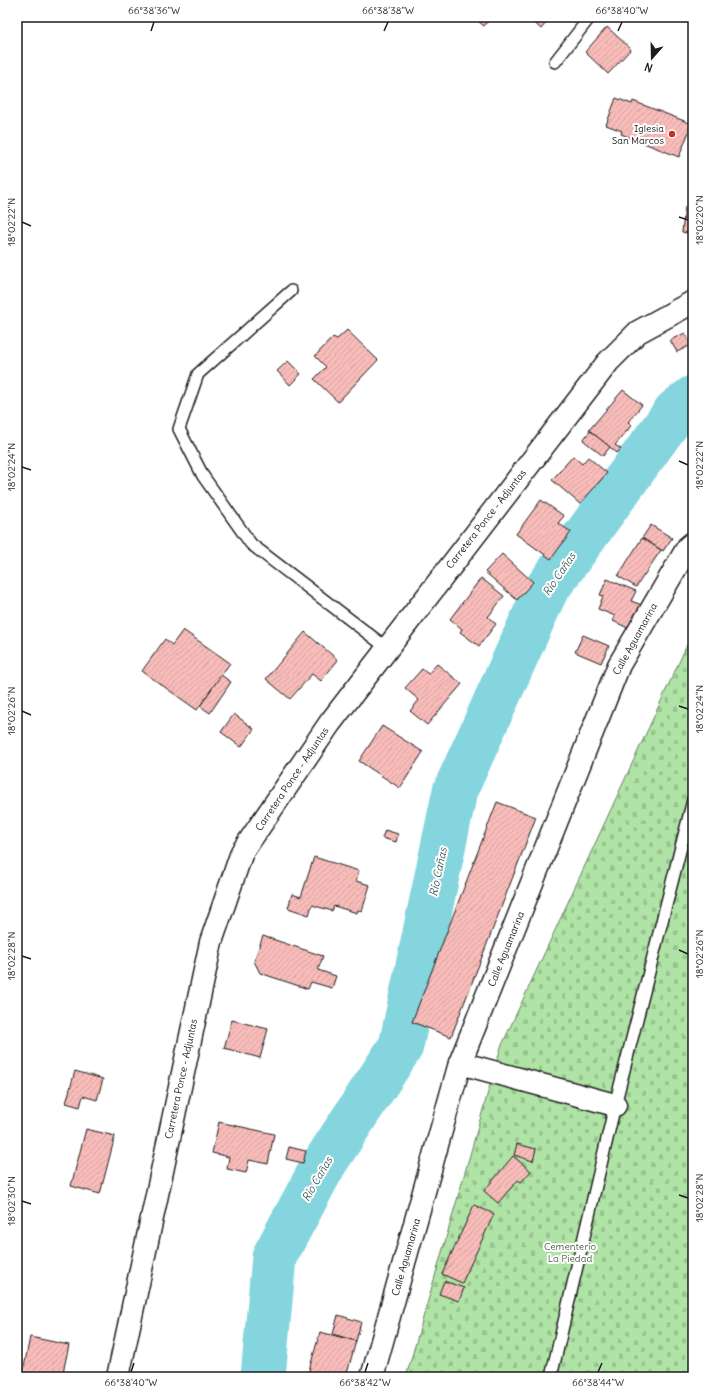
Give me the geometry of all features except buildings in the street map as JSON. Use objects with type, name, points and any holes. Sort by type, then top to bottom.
[{"type":"street","name":"Carretera Ponce - Adjuntas","points":[[118,1377],[211,942],[242,852],[330,723],[608,362],[638,332],[693,302]]},
{"type":"street","name":"Calle Aguamarina","points":[[372,1377],[460,1064],[619,665],[688,547],[693,542]]},
{"type":"street","points":[[460,1064],[615,1105]]},
{"type":"lane","points":[[555,62],[590,17]]},
{"type":"lane","points":[[291,290],[198,374],[179,429],[203,476],[251,544],[387,648]]},
{"type":"lane","points":[[551,1377],[615,1105],[693,800]]},
{"type":"green space","name":"Cementerio La Piedad","points":[[693,632],[693,1377],[406,1377],[501,1047]]},
{"type":"waterway","name":"Río Cañas","points":[[263,1377],[274,1257],[324,1164],[401,1046],[455,791],[546,590],[676,411],[693,398]]},
{"type":"place","name":"Iglesia San Marcos","points":[[672,134]]}]
